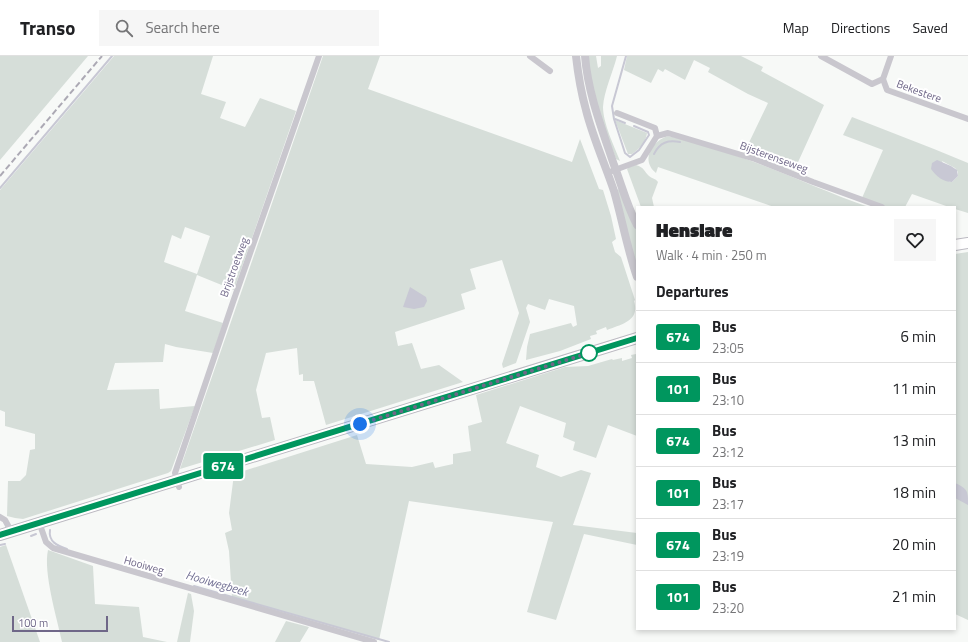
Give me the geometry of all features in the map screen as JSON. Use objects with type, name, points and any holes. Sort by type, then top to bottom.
[{"type":"main road","points":[[956,245],[968,243]]},
{"type":"main road","points":[[0,535],[39,522],[178,483],[636,338]]},
{"type":"street","name":"Brijstroetweg","points":[[178,483],[175,473],[232,302],[319,56]]},
{"type":"street","points":[[530,56],[550,71]]},
{"type":"street","points":[[576,56],[586,110],[620,212],[627,244],[636,274]]},
{"type":"street","points":[[584,56],[586,74],[594,107],[628,208],[636,223]]},
{"type":"street","name":"Bekestere","points":[[821,56],[872,84],[883,79]]},
{"type":"street","name":"Bekestere","points":[[891,56],[883,79],[887,90],[968,119]]},
{"type":"street","points":[[607,173],[642,160],[657,136],[655,128],[617,114]]},
{"type":"street","name":"Bekestere","points":[[955,115],[968,124]]},
{"type":"street","name":"Bijsterenseweg","points":[[657,136],[668,133],[755,159],[879,206]]},
{"type":"street","points":[[0,517],[5,520],[11,532]]},
{"type":"street","name":"Hooiweg","points":[[39,522],[46,542],[53,548],[374,642]]},
{"type":"shaded area","points":[[0,56],[88,56],[0,160]]},
{"type":"shaded area","points":[[114,56],[213,56],[201,94],[226,102],[220,118],[245,127],[260,98],[296,111],[234,290],[197,275],[185,311],[223,323],[213,353],[165,344],[163,362],[115,363],[107,390],[159,389],[160,409],[195,406],[171,471],[23,519],[7,516],[8,481],[20,481],[26,475],[30,450],[35,449],[35,434],[5,426],[5,412],[0,410],[0,190]],"holes":[[[185,227],[210,236],[197,274],[164,262],[172,235],[181,239]]]},
{"type":"shaded area","points":[[323,56],[380,56],[368,89],[572,162],[580,139],[599,189],[603,190],[616,239],[612,242],[615,252],[621,257],[635,300],[634,313],[628,321],[624,323],[607,330],[606,327],[596,331],[597,334],[590,336],[591,339],[560,351],[526,360],[530,334],[571,323],[573,327],[577,325],[574,306],[549,299],[545,310],[528,304],[526,308],[530,322],[516,363],[503,368],[502,364],[519,313],[502,260],[470,269],[476,289],[461,294],[465,309],[395,332],[398,346],[412,343],[421,369],[439,365],[463,382],[326,425],[314,381],[303,381],[303,374],[299,375],[297,348],[266,353],[256,390],[262,418],[270,417],[275,440],[180,469]]},
{"type":"shaded area","points":[[587,56],[596,56],[598,68],[601,66],[601,56],[617,56],[607,88],[603,113],[620,161],[616,159],[597,109]]},
{"type":"shaded area","points":[[627,56],[741,56],[763,67],[761,71],[824,105],[794,171],[744,153],[768,103],[708,72],[710,68],[694,60],[685,80],[665,69],[663,72],[658,69],[651,83],[624,70]]},
{"type":"shaded area","points":[[852,117],[968,163],[968,213],[956,209],[956,206],[946,206],[912,194],[906,206],[885,206],[862,198],[883,150],[843,135]],"holes":[[[942,161],[955,168],[958,172],[958,176],[952,182],[949,182]]]},
{"type":"shaded area","points":[[615,120],[647,133],[642,145],[632,154],[628,154]]},
{"type":"shaded area","points":[[668,136],[673,137],[740,157],[866,206],[771,206],[658,167],[656,173],[651,168],[649,157],[653,146],[662,138]]},
{"type":"shaded area","points":[[937,160],[957,170],[958,176],[952,182],[940,178],[931,169],[932,163]]},
{"type":"shaded area","points":[[636,165],[639,166],[649,176],[658,182],[652,198],[654,206],[641,206],[627,169]]},
{"type":"shaded area","points":[[620,189],[636,227],[636,266],[616,190]]},
{"type":"shaded area","points":[[968,252],[968,620],[956,614],[956,254]]},
{"type":"shaded area","points":[[410,287],[426,297],[427,301],[424,307],[414,309],[403,307]]},
{"type":"shaded area","points":[[636,354],[636,436],[608,425],[596,458],[573,450],[575,442],[563,437],[566,423],[520,406],[506,443],[539,455],[536,467],[561,477],[581,470],[591,473],[573,525],[636,533],[636,545],[584,534],[556,620],[527,612],[553,522],[409,501],[379,640],[232,598],[229,551],[225,533],[232,530],[229,513],[234,474],[357,435],[366,464],[412,467],[433,462],[435,468],[453,464],[453,454],[471,451],[468,426],[482,422],[476,395],[565,367],[588,366],[612,359],[622,358],[622,361],[632,358],[631,355]]},
{"type":"shaded area","points":[[956,484],[965,489],[968,496],[968,505],[956,499]]},
{"type":"shaded area","points":[[6,545],[40,642],[0,642],[0,547]]},
{"type":"shaded area","points":[[48,550],[93,566],[95,604],[139,607],[143,637],[167,642],[62,642],[47,570]]},
{"type":"shaded area","points":[[188,593],[191,594],[194,611],[190,642],[177,642]]},
{"type":"shaded area","points":[[286,621],[309,627],[300,642],[275,642]]},
{"type":"waterway","points":[[0,188],[112,56]]},
{"type":"waterway","points":[[626,56],[612,106],[614,119],[625,153],[630,157],[639,150],[649,135],[648,132],[634,126]]},
{"type":"waterway","points":[[615,119],[625,123]]},
{"type":"waterway","points":[[654,154],[662,144],[672,141],[680,142]]},
{"type":"waterway","name":"Hooiwegbeek","points":[[50,530],[51,538],[54,543],[67,549]]},
{"type":"waterway","name":"Hooiwegbeek","points":[[31,536],[36,534]]},
{"type":"waterway","name":"Hooiwegbeek","points":[[0,545],[5,544]]},
{"type":"waterway","name":"Hooiwegbeek","points":[[194,586],[389,642]]},
{"type":"railway","points":[[0,176],[102,56]]},
{"type":"bus line","name":"674","points":[[0,535],[636,338]]},
{"type":"route","points":[[360,424],[589,353]]}]
